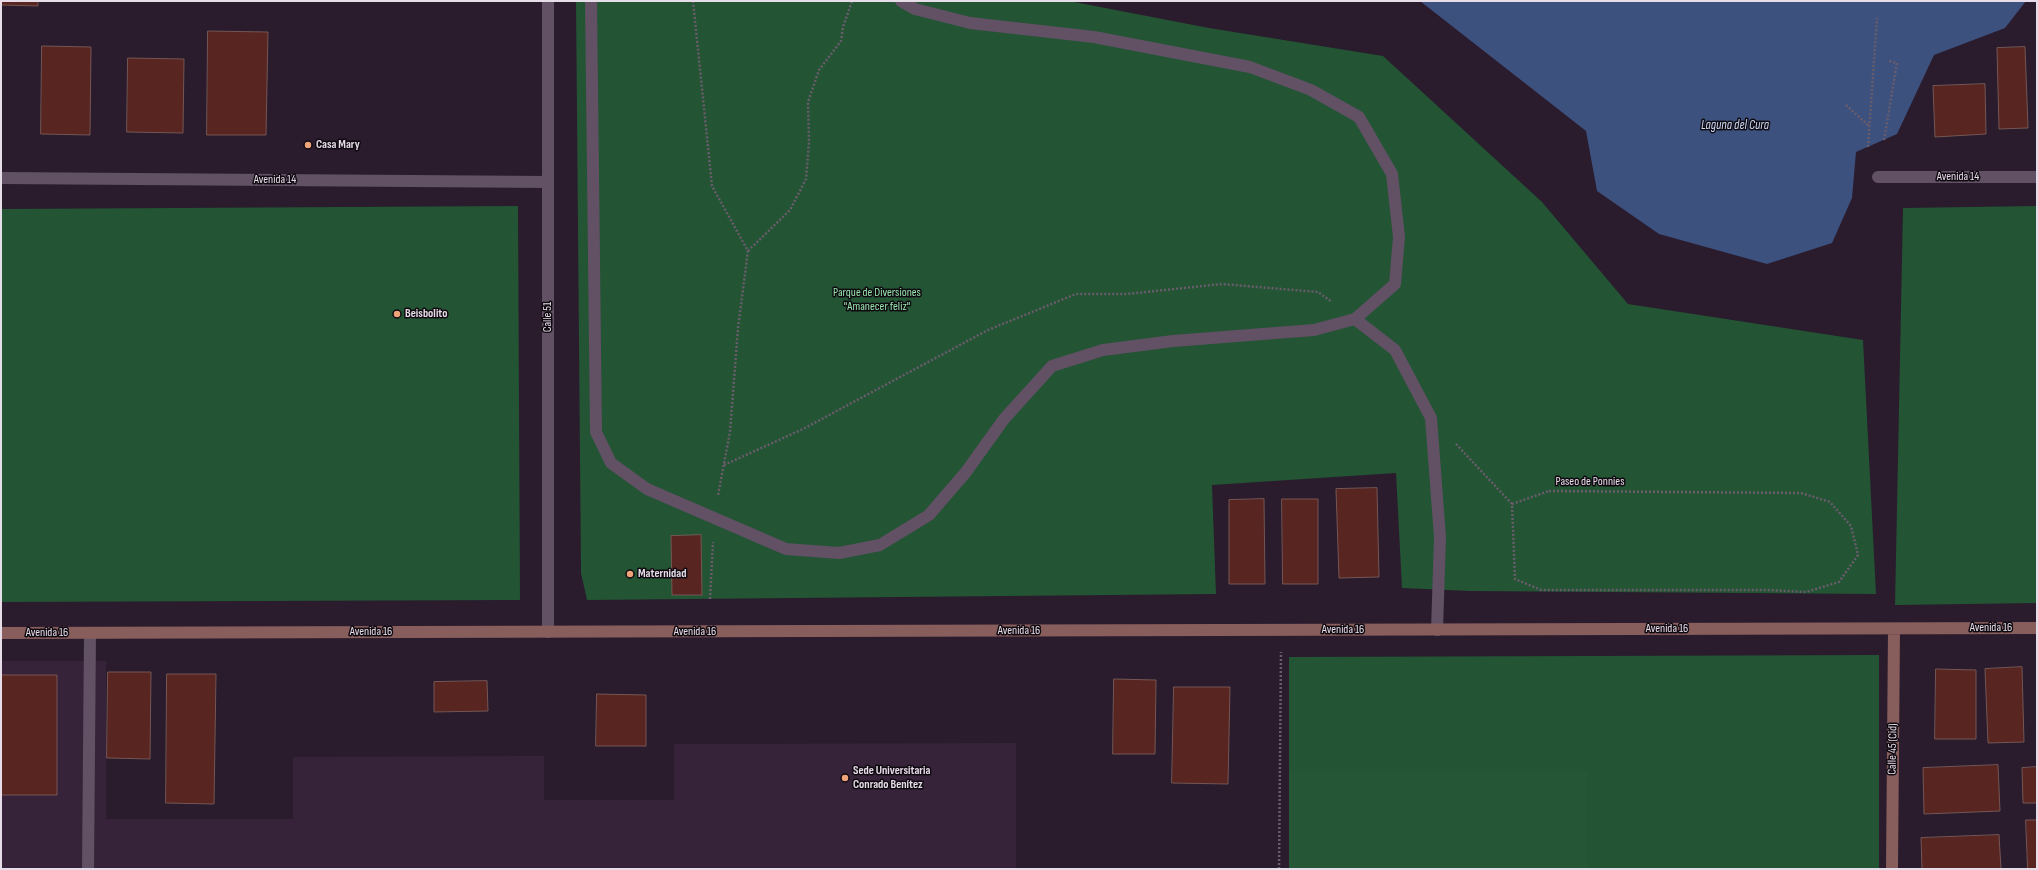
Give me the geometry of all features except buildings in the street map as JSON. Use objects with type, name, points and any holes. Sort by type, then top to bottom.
[{"type":"street","name":"Calle 51","points":[[548,1],[548,632]]},
{"type":"street","points":[[591,1],[596,432],[611,463],[647,489],[786,549],[839,553],[880,545],[929,515],[966,472],[1004,419],[1052,366],[1103,350],[1173,341],[1314,330],[1355,319],[1395,284],[1399,237],[1392,174],[1359,117],[1311,90],[1250,67],[1094,37],[970,23],[915,9],[901,1]]},
{"type":"street","name":"Avenida 14","points":[[1878,177],[2037,177]]},
{"type":"street","name":"Avenida 14","points":[[1,178],[548,182]]},
{"type":"street","points":[[1355,319],[1395,350],[1431,418],[1440,537],[1437,630]]},
{"type":"street","name":"Avenida 16","points":[[1,633],[2037,628]]},
{"type":"street","name":"Calle 45 (Cid)","points":[[1892,869],[1894,629]]},
{"type":"street","points":[[88,869],[90,633]]},
{"type":"path","points":[[692,1],[712,186],[748,251],[738,328],[730,432],[714,517],[710,599]]},
{"type":"path","points":[[748,251],[790,210],[806,179],[809,142],[808,102],[819,70],[841,40],[843,27],[852,1]]},
{"type":"path","points":[[1868,147],[1877,18]]},
{"type":"path","points":[[1884,140],[1897,63],[1889,61]]},
{"type":"path","points":[[1846,105],[1869,126]]},
{"type":"path","points":[[724,465],[803,429],[988,330],[1076,294],[1127,294],[1222,284],[1318,292],[1355,319]]},
{"type":"path","points":[[1431,418],[1512,504]]},
{"type":"path","name":"Paseo de Ponnies","points":[[1550,491],[1801,493],[1830,502],[1851,526],[1858,554],[1839,582],[1806,592],[1768,590],[1541,590],[1515,579],[1512,504],[1550,491]]},
{"type":"path","points":[[1279,869],[1281,630]]},
{"type":"shaded area","name":"Sede Universitaria Conrado Benítez","points":[[1,661],[106,661],[106,819],[293,819],[293,757],[544,756],[544,800],[674,800],[674,744],[1016,743],[1016,869],[1,869]]},
{"type":"green space","name":"Parque de Diversiones \"Amanecer feliz\"","points":[[576,1],[1069,1],[1209,28],[1383,56],[1542,202],[1628,304],[1863,340],[1876,594],[1470,591],[1402,588],[1396,473],[1212,485],[1216,594],[587,600],[581,573]]},
{"type":"green space","points":[[518,206],[520,600],[1,602],[1,209]]},
{"type":"green space","points":[[2037,206],[2037,603],[1895,605],[1903,208]]},
{"type":"green space","points":[[1879,655],[1879,869],[1587,869],[1586,771],[1289,771],[1289,657]]},
{"type":"green space","points":[[1289,771],[1587,771],[1587,869],[1289,869]]},
{"type":"water","name":"Laguna del Cura","points":[[1420,1],[2026,1],[2005,28],[1934,55],[1897,134],[1856,152],[1852,198],[1832,243],[1767,264],[1659,234],[1597,191],[1586,131]]},
{"type":"place","name":"Casa Mary","points":[[308,145]]},
{"type":"place","name":"Beisbolito","points":[[397,314]]},
{"type":"place","name":"Maternidad","points":[[630,574]]},
{"type":"place","name":"Sede Universitaria Conrado Benítez","points":[[845,778]]}]
